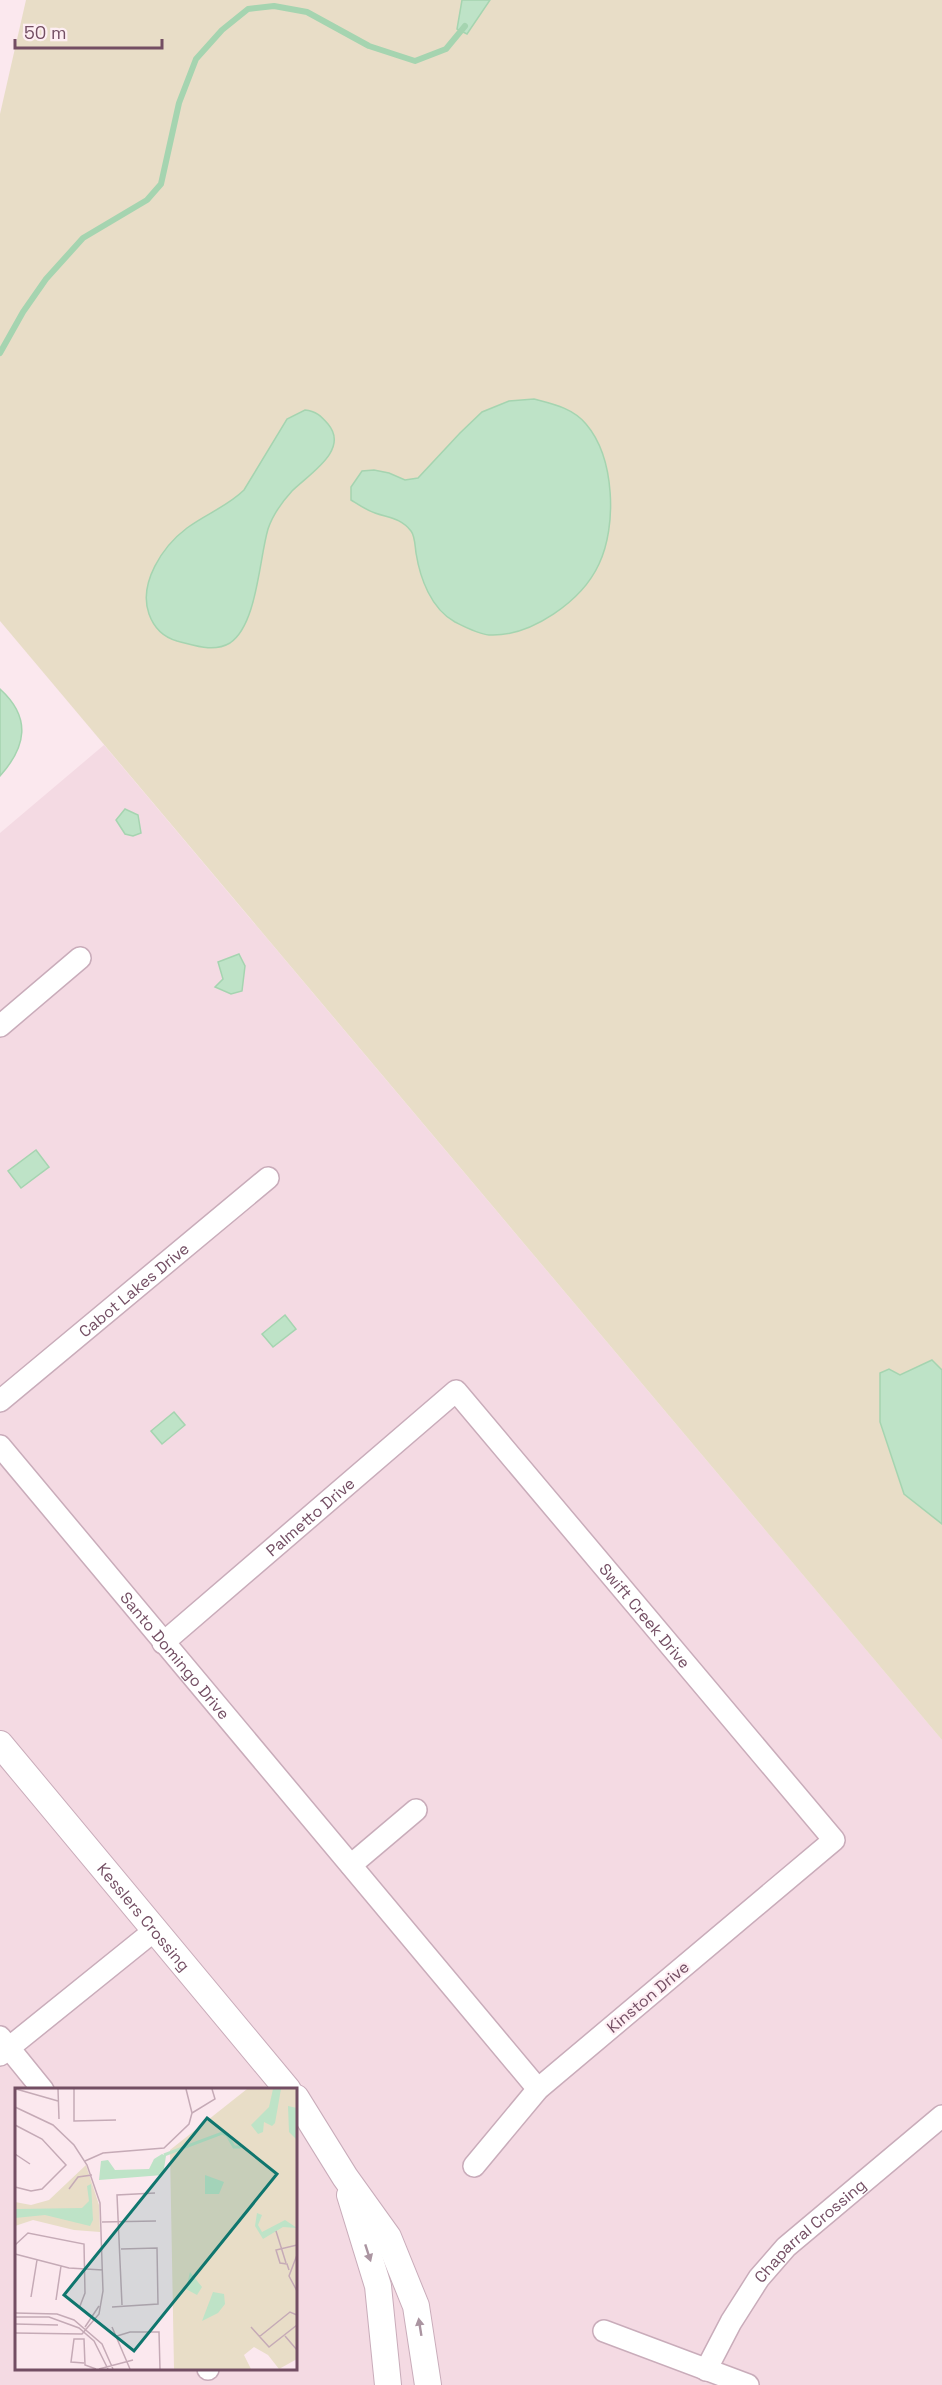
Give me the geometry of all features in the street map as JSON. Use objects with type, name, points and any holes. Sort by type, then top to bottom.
[{"type":"street","points":[[0,1026],[80,958]]},
{"type":"street","name":"Cabot Lakes Drive","points":[[0,1401],[268,1178]]},
{"type":"street","name":"Palmetto Drive","points":[[163,1643],[456,1391]]},
{"type":"street","name":"Swift Creek Drive","points":[[456,1391],[834,1840]]},
{"type":"street","name":"Santo Domingo Drive","points":[[0,1446],[538,2089]]},
{"type":"street","name":"Kesslers Crossing","points":[[0,1744],[286,2088]]},
{"type":"street","points":[[351,1865],[416,1810]]},
{"type":"street","name":"Kinston Drive","points":[[474,2166],[538,2089],[834,1840]]},
{"type":"street","points":[[41,2088],[3,2047],[155,1930]]},
{"type":"street","points":[[297,2100],[345,2177],[388,2237],[416,2306],[428,2385]]},
{"type":"street","name":"Chaparral Crossing","points":[[706,2370],[731,2322],[753,2287],[786,2247],[942,2116]]},
{"type":"street","points":[[345,2177],[378,2286],[388,2385]]},
{"type":"street","points":[[603,2331],[748,2385]]},
{"type":"shaded area","points":[[26,0],[942,0],[942,1740],[0,621],[0,114]]},
{"type":"shaded area","points":[[462,0],[490,0],[467,34],[457,29]]},
{"type":"shaded area","points":[[534,399],[562,407],[575,414],[596,438],[608,473],[609,531],[599,564],[581,591],[568,603],[538,623],[522,630],[489,635],[455,622],[439,609],[424,582],[411,531],[399,521],[372,512],[351,500],[351,487],[362,471],[374,470],[389,473],[405,480],[418,478],[482,412],[509,401]]},
{"type":"shaded area","points":[[305,410],[318,414],[328,424],[334,443],[325,461],[292,491],[272,518],[252,607],[239,634],[224,646],[210,648],[167,637],[154,624],[146,602],[150,578],[155,566],[169,545],[187,528],[231,501],[244,490],[287,419]]},
{"type":"shaded area","points":[[0,689],[17,711],[22,732],[15,754],[0,776]]},
{"type":"shaded area","points":[[104,745],[942,1740],[942,2385],[0,2385],[0,833]]},
{"type":"shaded area","points":[[125,809],[138,815],[141,833],[133,836],[125,834],[116,820]]},
{"type":"shaded area","points":[[239,954],[245,966],[242,991],[231,994],[215,987],[223,979],[218,962]]},
{"type":"shaded area","points":[[36,1150],[49,1167],[21,1188],[8,1171]]},
{"type":"shaded area","points":[[285,1315],[296,1329],[273,1347],[262,1334]]},
{"type":"shaded area","points":[[932,1360],[942,1370],[942,1524],[904,1494],[880,1422],[880,1373],[889,1369],[900,1375]]},
{"type":"shaded area","points":[[174,1412],[185,1425],[162,1444],[151,1431]]},
{"type":"waterway","points":[[0,353],[23,312],[46,279],[83,238],[147,200],[161,184],[179,103],[196,59],[222,30],[248,9],[274,6],[307,12],[369,46],[415,61],[446,49],[465,26]]}]
